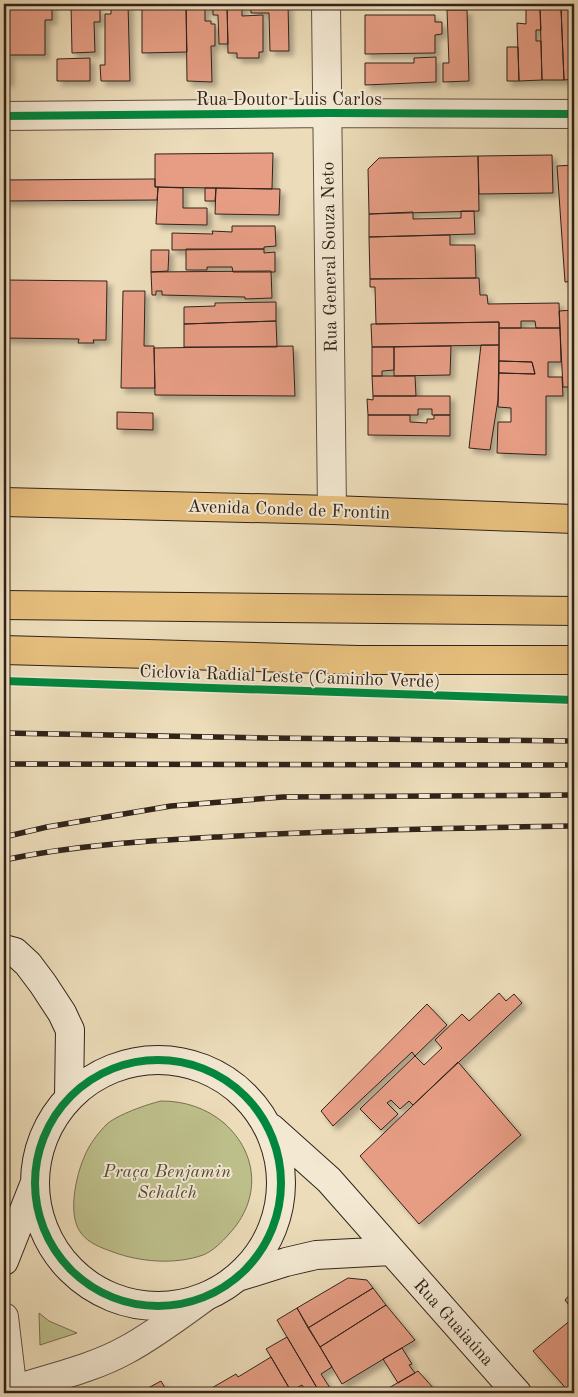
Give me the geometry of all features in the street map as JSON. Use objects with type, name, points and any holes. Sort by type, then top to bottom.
[{"type":"highway","name":"Avenida Conde de Frontin","points":[[4,502],[332,510],[574,519]]},
{"type":"highway","points":[[4,605],[574,611]]},
{"type":"highway","points":[[4,650],[358,660],[574,660]]},
{"type":"street","name":"Rua General Souza Neto","points":[[326,4],[332,510]]},
{"type":"street","name":"Rua Doutor Luis Carlos","points":[[4,116],[574,114]]},
{"type":"street","points":[[4,949],[15,952],[28,964],[44,984],[70,1030],[69,1097]]},
{"type":"street","points":[[4,1261],[34,1184],[38,1152],[50,1122],[69,1097],[95,1076],[123,1065],[159,1059],[192,1064],[223,1078],[248,1098],[268,1125],[279,1157],[282,1190],[275,1223],[260,1253],[237,1278]]},
{"type":"street","name":"Rua Guaiaúna","points":[[268,1125],[329,1180],[517,1393]]},
{"type":"street","points":[[34,1184],[39,1218],[54,1249],[76,1275],[105,1294],[138,1304],[172,1305],[206,1297]]},
{"type":"street","points":[[4,1317],[13,1392],[124,1351],[237,1278],[286,1262],[316,1255],[391,1252]]},
{"type":"green space","name":"Praça Benjamin Schalch","points":[[161,1101],[195,1106],[210,1113],[224,1123],[236,1135],[244,1149],[252,1177],[247,1207],[229,1234],[207,1253],[181,1260],[146,1260],[100,1247],[87,1240],[81,1233],[74,1215],[75,1191],[80,1168],[96,1136],[117,1117]]},
{"type":"green space","points":[[39,1313],[49,1321],[77,1333],[40,1345]]},
{"type":"building","points":[[4,4],[8,4],[9,82],[4,82]]},
{"type":"building","points":[[8,4],[52,4],[52,20],[45,20],[45,55],[8,55]]},
{"type":"building","points":[[71,4],[95,4],[95,9],[100,9],[100,22],[94,22],[95,52],[72,53]]},
{"type":"building","points":[[111,4],[128,4],[130,81],[101,81],[100,65],[105,65],[105,14],[111,14]]},
{"type":"building","points":[[142,4],[186,4],[187,52],[142,53]]},
{"type":"building","points":[[186,4],[227,4],[228,44],[219,44],[218,15],[213,15],[213,9],[205,9],[205,21],[211,21],[211,24],[215,24],[215,46],[211,46],[212,82],[187,81]]},
{"type":"building","points":[[227,4],[251,4],[251,7],[242,7],[242,16],[263,15],[263,52],[259,52],[259,58],[237,58],[237,53],[228,53]]},
{"type":"building","points":[[251,4],[288,4],[289,51],[270,51],[269,13],[251,13]]},
{"type":"building","points":[[540,8],[541,30],[536,30],[536,41],[541,41],[542,80],[519,81],[517,23],[526,24],[526,9]]},
{"type":"building","points":[[540,8],[561,8],[564,80],[542,80]]},
{"type":"building","points":[[561,8],[574,8],[574,79],[564,80]]},
{"type":"building","points":[[447,10],[467,10],[469,81],[443,82],[443,63],[449,63]]},
{"type":"building","points":[[365,15],[435,15],[435,22],[442,22],[442,34],[435,35],[435,53],[365,54]]},
{"type":"building","points":[[507,47],[518,47],[519,81],[507,81]]},
{"type":"building","points":[[436,57],[436,82],[365,85],[365,63],[414,63],[414,58]]},
{"type":"building","points":[[90,58],[90,81],[57,81],[57,59]]},
{"type":"building","points":[[273,153],[272,189],[155,187],[155,154]]},
{"type":"building","points":[[552,155],[553,193],[479,194],[478,156]]},
{"type":"building","points":[[478,156],[479,211],[369,214],[368,169],[379,158]]},
{"type":"building","points":[[574,165],[574,281],[565,282],[557,166]]},
{"type":"building","points":[[155,179],[155,187],[158,187],[157,200],[4,201],[4,180]]},
{"type":"building","points":[[158,187],[183,188],[183,208],[207,208],[207,225],[156,224]]},
{"type":"building","points":[[205,188],[216,188],[215,201],[205,201]]},
{"type":"building","points":[[216,188],[280,189],[279,215],[215,214]]},
{"type":"building","points":[[461,211],[474,211],[475,234],[369,237],[369,214],[413,212],[413,219],[461,218]]},
{"type":"building","points":[[232,226],[275,226],[276,246],[264,247],[264,249],[172,250],[172,233],[213,234],[212,231],[232,232]]},
{"type":"building","points":[[450,235],[450,245],[475,245],[476,278],[370,279],[369,237]]},
{"type":"building","points":[[186,249],[264,249],[264,253],[275,252],[275,272],[233,272],[232,267],[207,267],[207,270],[186,270]]},
{"type":"building","points":[[151,250],[169,250],[168,271],[151,272]]},
{"type":"building","points":[[271,271],[272,298],[245,299],[245,297],[162,295],[162,291],[156,291],[156,295],[152,295],[151,272]]},
{"type":"building","points":[[479,278],[480,295],[487,295],[488,304],[559,303],[560,328],[536,328],[535,321],[521,321],[521,328],[499,328],[499,322],[376,324],[375,287],[370,287],[370,279]]},
{"type":"building","points":[[4,280],[107,281],[106,340],[93,340],[94,343],[78,343],[79,339],[4,338]]},
{"type":"building","points":[[123,291],[145,291],[144,346],[154,346],[155,388],[121,388]]},
{"type":"building","points":[[276,302],[276,321],[184,324],[184,307],[215,306],[215,303]]},
{"type":"building","points":[[574,310],[574,387],[563,387],[559,311]]},
{"type":"building","points":[[276,321],[277,347],[184,347],[184,324]]},
{"type":"building","points":[[499,322],[499,345],[372,347],[371,324]]},
{"type":"building","points":[[499,328],[560,328],[561,362],[548,362],[548,377],[562,377],[563,396],[546,396],[546,455],[497,453],[498,422],[511,422],[511,408],[498,407],[499,373],[535,374],[532,362],[499,361]]},
{"type":"building","points":[[481,345],[499,345],[498,400],[490,450],[469,448]]},
{"type":"building","points":[[293,346],[295,396],[155,395],[154,348]]},
{"type":"building","points":[[451,346],[450,375],[394,376],[394,347]]},
{"type":"building","points":[[372,347],[394,347],[394,370],[382,371],[382,376],[372,376]]},
{"type":"building","points":[[499,361],[532,362],[535,374],[499,373]]},
{"type":"building","points":[[372,376],[415,376],[416,396],[373,396]]},
{"type":"building","points":[[373,396],[450,396],[450,415],[432,415],[432,409],[418,409],[418,415],[368,415],[367,399],[373,400]]},
{"type":"building","points":[[117,412],[153,413],[153,430],[117,429]]},
{"type":"building","points":[[368,415],[410,415],[410,422],[427,423],[427,419],[434,419],[434,415],[450,415],[450,436],[368,435]]},
{"type":"building","points":[[499,993],[506,1001],[514,994],[522,1003],[413,1105],[409,1101],[400,1109],[391,1100],[387,1103],[398,1114],[381,1130],[360,1109],[415,1056],[424,1065],[442,1048],[435,1040],[462,1014],[469,1021]]},
{"type":"building","points":[[427,1004],[447,1025],[415,1056],[412,1052],[333,1126],[321,1111]]},
{"type":"building","points":[[458,1062],[521,1135],[419,1224],[360,1156]]},
{"type":"building","points":[[348,1278],[367,1280],[373,1288],[308,1328],[297,1308]]},
{"type":"building","points":[[373,1288],[386,1305],[320,1347],[308,1328]]},
{"type":"building","points":[[574,1290],[574,1312],[565,1300]]},
{"type":"building","points":[[386,1305],[415,1340],[342,1384],[320,1347]]},
{"type":"building","points":[[297,1308],[332,1367],[321,1374],[332,1391],[331,1393],[320,1393],[277,1320]]},
{"type":"building","points":[[572,1319],[574,1321],[574,1393],[570,1393],[533,1351]]},
{"type":"building","points":[[287,1337],[320,1393],[307,1393],[302,1385],[291,1391],[266,1349]]},
{"type":"building","points":[[402,1348],[412,1364],[409,1365],[415,1373],[398,1383],[383,1359]]},
{"type":"building","points":[[271,1357],[292,1393],[203,1393],[236,1374],[238,1377]]},
{"type":"building","points":[[418,1371],[436,1391],[434,1393],[380,1393]]},
{"type":"building","points":[[161,1381],[168,1393],[139,1393]]},
{"type":"railway","points":[[4,733],[574,741]]},
{"type":"railway","points":[[4,764],[574,765]]},
{"type":"railway","points":[[4,837],[47,827],[171,806],[283,797],[574,795]]},
{"type":"railway","points":[[4,860],[84,847],[138,842],[352,831],[574,826]]},
{"type":"cycle path","points":[[4,116],[328,113],[574,114]]},
{"type":"cycle path","name":"Ciclovia Radial Leste (Caminho Verde)","points":[[4,681],[574,700]]},
{"type":"cycle path","points":[[158,1060],[182,1063],[205,1070],[226,1081],[245,1096],[260,1115],[271,1136],[278,1159],[281,1183],[278,1207],[271,1230],[260,1251],[245,1270],[226,1285],[205,1296],[182,1303],[158,1306],[134,1303],[111,1296],[90,1285],[71,1270],[56,1251],[45,1230],[38,1207],[35,1183],[38,1159],[45,1136],[56,1115],[71,1096],[90,1081],[111,1070],[134,1063],[158,1060]]}]
